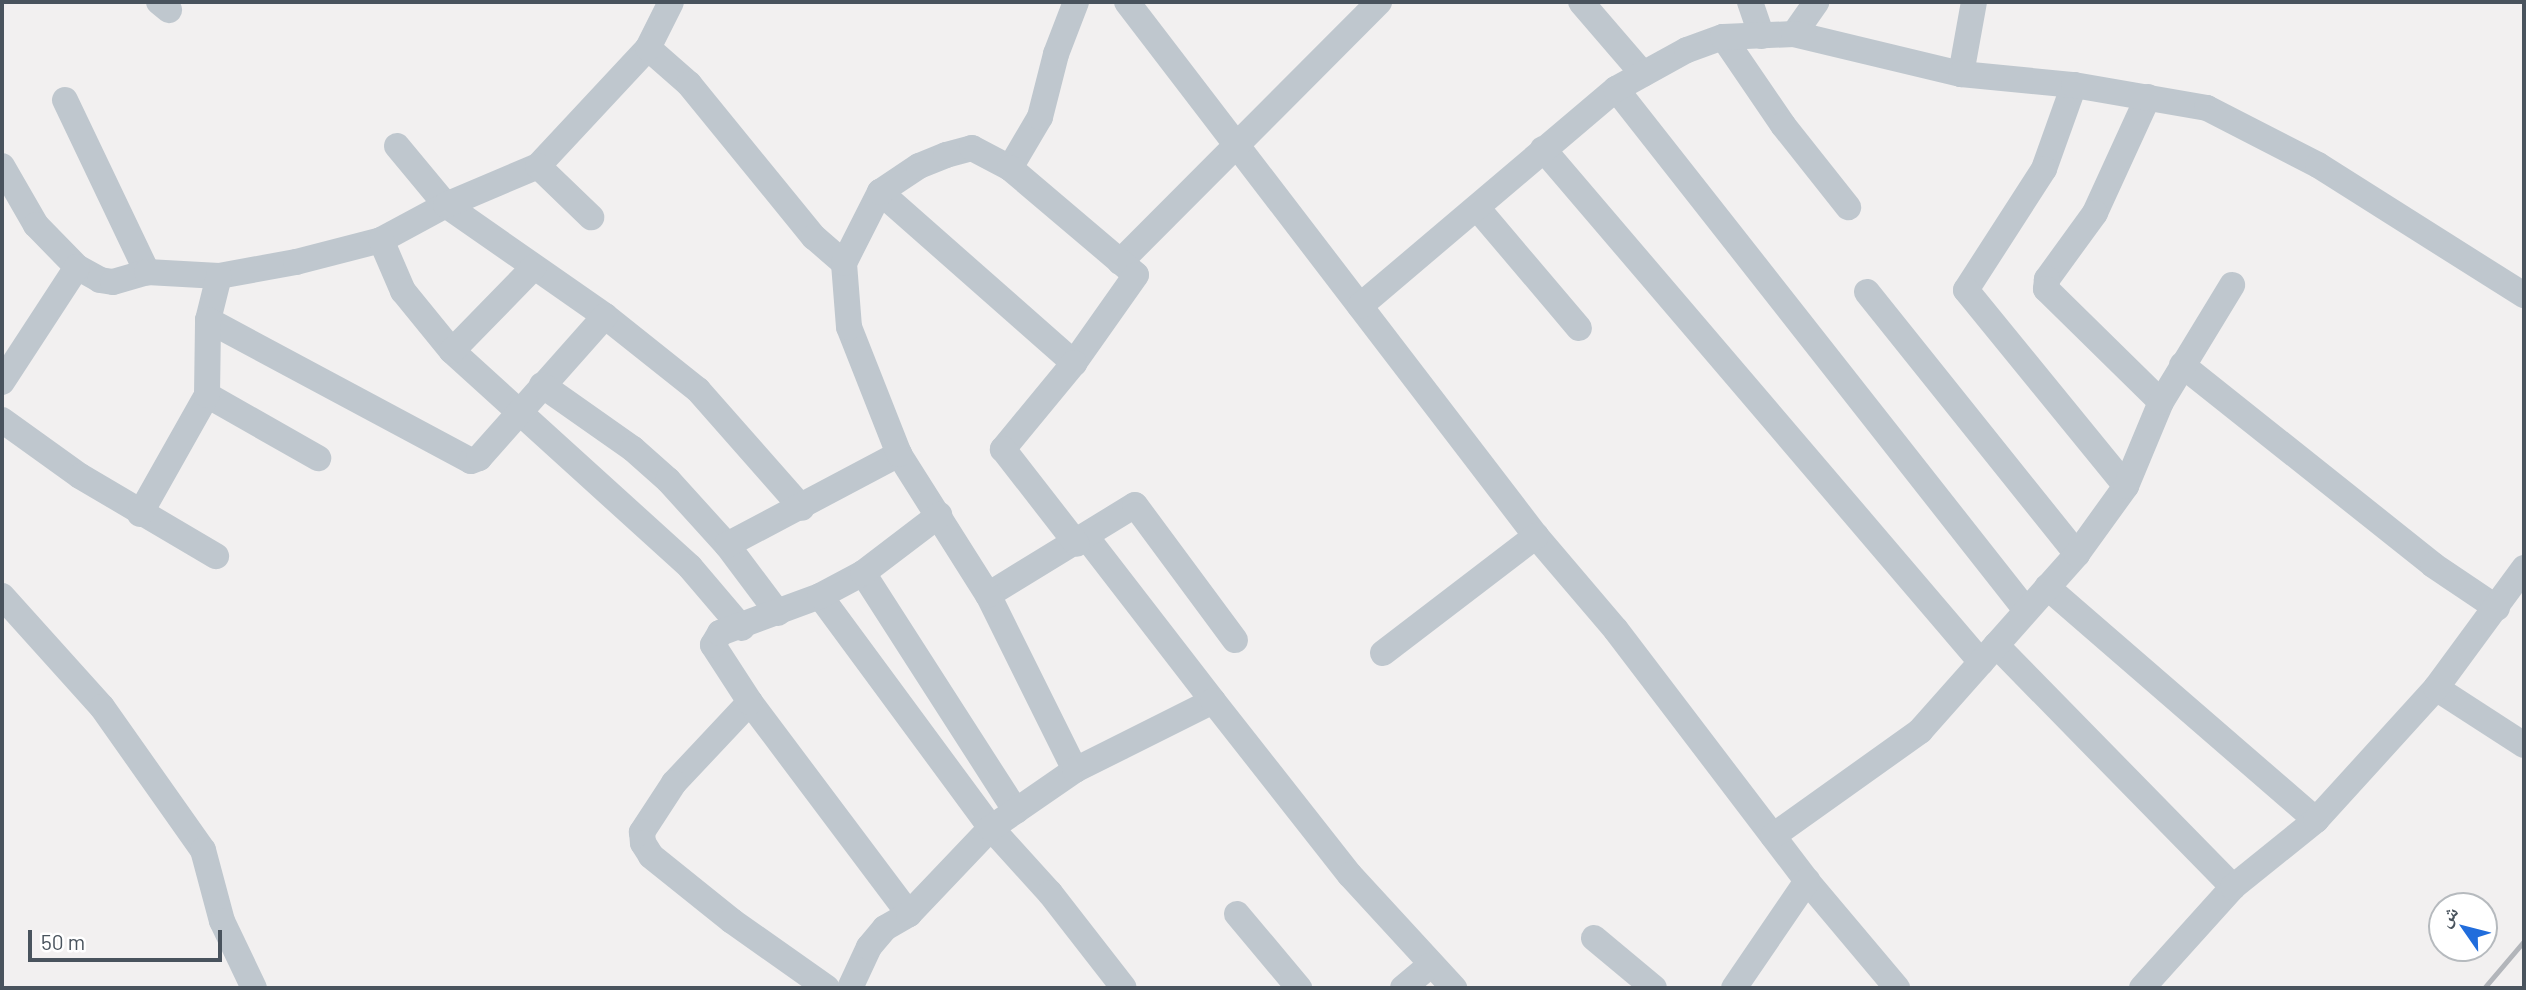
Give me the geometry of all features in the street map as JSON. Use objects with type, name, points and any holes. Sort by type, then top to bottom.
[{"type":"street","points":[[2,166],[36,225],[77,267],[90,276],[113,282],[147,272],[219,276],[381,240],[446,205],[538,166],[648,48],[671,2]]},
{"type":"street","points":[[1010,168],[1040,117],[1056,54],[1076,2]]},
{"type":"street","points":[[1127,2],[1536,536],[1616,630],[1807,881],[1897,988]]},
{"type":"street","points":[[1120,262],[1237,148],[1379,2]]},
{"type":"street","points":[[1581,2],[1643,74]]},
{"type":"street","points":[[1750,2],[1762,36]]},
{"type":"street","points":[[1794,34],[1816,2]]},
{"type":"street","points":[[1961,74],[1974,2]]},
{"type":"street","points":[[1360,306],[1478,209],[1616,89],[1723,37],[1794,34],[1961,74],[2074,85],[2207,108],[2271,139],[2524,295]]},
{"type":"street","points":[[1723,37],[1783,125],[1848,207]]},
{"type":"street","points":[[648,48],[689,84],[814,237],[844,263]]},
{"type":"street","points":[[2074,85],[2045,169],[1966,290],[2126,486]]},
{"type":"street","points":[[1616,89],[2025,609]]},
{"type":"street","points":[[2148,97],[2095,213],[2047,279],[2046,289],[2161,402]]},
{"type":"street","points":[[65,100],[147,272]]},
{"type":"street","points":[[397,146],[446,205],[605,316],[698,390],[802,508]]},
{"type":"street","points":[[1075,769],[988,595],[899,454],[849,327],[844,263],[880,192],[919,166],[972,148],[1010,168],[1135,277],[1074,363],[1003,449],[1213,701],[1350,875],[1454,988]]},
{"type":"street","points":[[1544,149],[1988,654],[2233,887]]},
{"type":"street","points":[[538,166],[591,217]]},
{"type":"street","points":[[880,192],[1074,363]]},
{"type":"street","points":[[1478,209],[1578,328]]},
{"type":"street","points":[[381,240],[403,291],[452,351],[690,567],[742,628]]},
{"type":"street","points":[[2,382],[77,267]]},
{"type":"street","points":[[452,351],[534,267]]},
{"type":"street","points":[[140,514],[207,395],[208,320],[219,276]]},
{"type":"street","points":[[1773,836],[1920,731],[2025,609],[2077,554],[2126,486],[2161,402],[2232,285]]},
{"type":"street","points":[[1867,292],[2077,554]]},
{"type":"street","points":[[208,320],[466,460],[479,458],[517,412],[605,316]]},
{"type":"street","points":[[2182,365],[2433,565],[2497,608]]},
{"type":"street","points":[[542,386],[633,449],[727,545],[778,613]]},
{"type":"street","points":[[207,395],[318,458]]},
{"type":"street","points":[[2,420],[140,514],[216,556]]},
{"type":"street","points":[[727,545],[802,508],[899,454]]},
{"type":"street","points":[[988,595],[1082,541],[1135,505],[1235,640]]},
{"type":"street","points":[[909,914],[750,702],[713,645],[720,633],[742,628],[820,596],[863,573],[939,516]]},
{"type":"street","points":[[1383,653],[1536,536]]},
{"type":"street","points":[[2143,988],[2233,887],[2316,820],[2436,688],[2524,568]]},
{"type":"street","points":[[863,573],[1016,811]]},
{"type":"street","points":[[2047,587],[2316,820]]},
{"type":"street","points":[[2,596],[102,707],[198,842],[212,878],[222,921],[254,988]]},
{"type":"street","points":[[820,596],[991,828],[1050,893],[1124,988]]},
{"type":"street","points":[[2436,688],[2524,746]]},
{"type":"street","points":[[850,988],[869,947],[885,928],[909,914],[991,828],[1075,769],[1213,701]]},
{"type":"street","points":[[750,702],[674,783],[642,832],[643,843],[651,856],[732,921],[827,988]]},
{"type":"street","points":[[1734,988],[1807,881]]},
{"type":"street","points":[[1237,914],[1299,988]]},
{"type":"street","points":[[1594,938],[1654,988]]},
{"type":"street","points":[[1403,988],[1430,965]]},
{"type":"railway","points":[[2484,988],[2524,941]]}]
